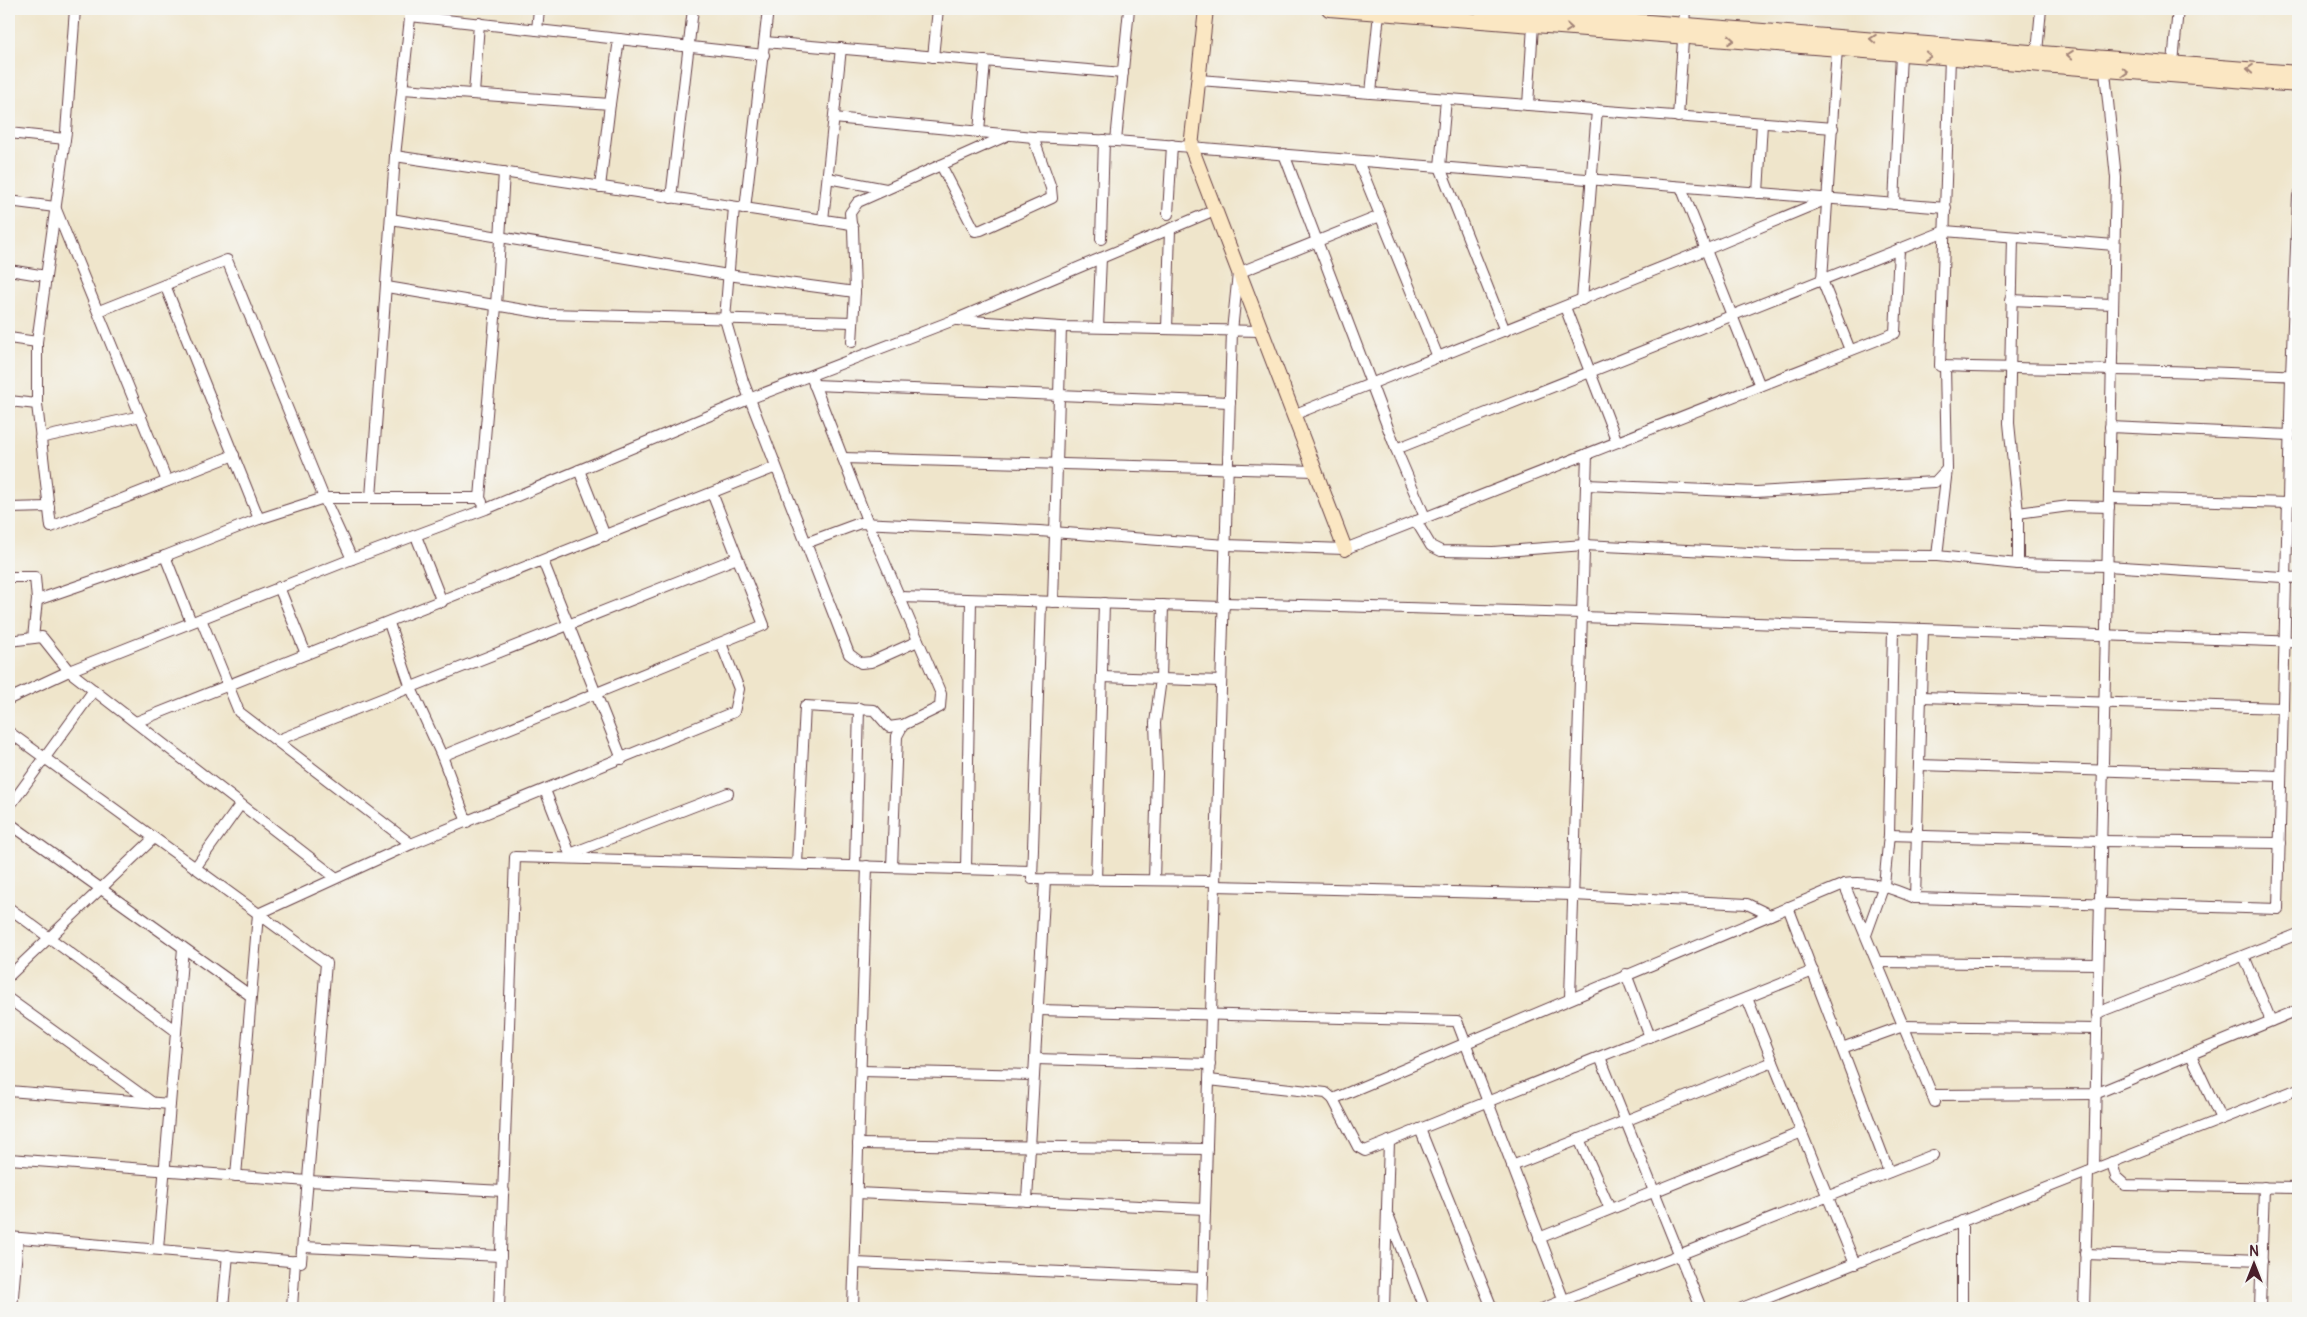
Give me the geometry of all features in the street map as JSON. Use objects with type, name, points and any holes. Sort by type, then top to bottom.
[{"type":"street","points":[[75,9],[64,139],[37,342],[37,404],[51,527],[234,455]]},
{"type":"street","points":[[537,30],[539,9]]},
{"type":"street","points":[[672,198],[693,9]]},
{"type":"street","points":[[745,209],[768,9]]},
{"type":"street","points":[[933,57],[938,9]]},
{"type":"street","points":[[1116,141],[1129,9]]},
{"type":"street","points":[[1206,9],[1191,147],[1345,548]]},
{"type":"street","points":[[1329,9],[1533,25],[1684,31],[2037,52],[2104,64],[2298,86]]},
{"type":"street","points":[[1482,9],[1602,14],[1684,31],[1950,58],[2104,64],[2172,63],[2298,73]]},
{"type":"street","points":[[1678,116],[1685,9]]},
{"type":"street","points":[[2037,52],[2041,9]]},
{"type":"street","points":[[2172,63],[2178,9]]},
{"type":"street","points":[[371,498],[395,156],[411,12],[479,23],[764,55]]},
{"type":"street","points":[[1371,93],[1379,12]]},
{"type":"street","points":[[474,94],[479,23]]},
{"type":"street","points":[[1528,105],[1533,25]]},
{"type":"street","points":[[600,187],[619,39]]},
{"type":"street","points":[[765,42],[1123,73]]},
{"type":"street","points":[[823,220],[841,48]]},
{"type":"street","points":[[1837,48],[1822,280],[1850,350]]},
{"type":"street","points":[[1894,204],[1901,54]]},
{"type":"street","points":[[1950,58],[1940,366],[2010,369],[2111,369],[2295,376]]},
{"type":"street","points":[[979,132],[985,61]]},
{"type":"street","points":[[2084,1308],[2085,1254],[2091,1170],[2097,1029],[2116,178],[2104,64]]},
{"type":"street","points":[[1199,80],[1833,128]]},
{"type":"street","points":[[403,89],[610,104]]},
{"type":"street","points":[[1446,99],[1440,167],[1505,331]]},
{"type":"street","points":[[1582,300],[1593,180],[1597,110]]},
{"type":"street","points":[[834,118],[1007,135],[1172,145],[1946,208]]},
{"type":"street","points":[[1758,193],[1762,123]]},
{"type":"street","points":[[9,133],[64,139]]},
{"type":"street","points":[[852,342],[855,292],[853,228],[850,213],[853,206],[886,189],[1007,135]]},
{"type":"street","points":[[941,165],[975,231],[981,230],[1052,198],[1051,188],[1033,137]]},
{"type":"street","points":[[1101,238],[1104,140]]},
{"type":"street","points":[[1168,214],[1172,145]]},
{"type":"street","points":[[1284,154],[1396,450],[1430,546],[1441,551],[1493,552],[1584,545],[1793,555],[1937,556],[2018,564],[2107,566],[2298,578]]},
{"type":"street","points":[[395,156],[851,224]]},
{"type":"street","points":[[1358,160],[1438,357]]},
{"type":"street","points":[[486,509],[480,498],[496,306],[504,172]]},
{"type":"street","points":[[828,178],[886,189]]},
{"type":"street","points":[[1681,187],[1760,386]]},
{"type":"street","points":[[1332,1099],[1844,884],[1860,881],[1884,885],[1915,898],[2278,908],[2288,503],[2294,460],[2290,435],[2295,376],[2298,196]]},
{"type":"street","points":[[1293,415],[1565,307],[1828,199]]},
{"type":"street","points":[[9,201],[55,207]]},
{"type":"street","points":[[55,207],[167,481]]},
{"type":"street","points":[[734,207],[725,319],[749,399],[850,654],[860,663],[871,662],[918,641]]},
{"type":"street","points":[[9,699],[69,671],[279,587],[486,509],[749,399],[812,380],[1215,210]]},
{"type":"street","points":[[1238,273],[1380,216]]},
{"type":"street","points":[[391,219],[728,275],[855,292]]},
{"type":"street","points":[[1167,329],[1170,229]]},
{"type":"street","points":[[1396,450],[1945,231],[2114,245]]},
{"type":"street","points":[[2012,237],[2009,423],[2018,513],[2018,564]]},
{"type":"street","points":[[806,543],[860,523],[868,523],[1055,532],[1226,545],[1345,548],[1895,333],[1899,250]]},
{"type":"street","points":[[1098,328],[1101,258]]},
{"type":"street","points":[[99,311],[227,260],[324,498],[352,559]]},
{"type":"street","points":[[9,270],[46,276]]},
{"type":"street","points":[[1202,1308],[1232,331],[1238,273]]},
{"type":"street","points":[[165,285],[259,519]]},
{"type":"street","points":[[387,287],[548,314],[852,322]]},
{"type":"street","points":[[2012,300],[2113,304]]},
{"type":"street","points":[[1565,307],[1617,442]]},
{"type":"street","points":[[954,320],[1061,327],[1261,331]]},
{"type":"street","points":[[1053,602],[1061,327]]},
{"type":"street","points":[[9,338],[37,342]]},
{"type":"street","points":[[1937,556],[1947,470],[1945,366]]},
{"type":"street","points":[[812,380],[1059,396],[1230,402]]},
{"type":"street","points":[[797,864],[805,706],[874,710],[889,727],[903,725],[940,707],[940,694],[868,523],[812,380]]},
{"type":"street","points":[[9,401],[37,404]]},
{"type":"street","points":[[40,438],[141,416]]},
{"type":"street","points":[[2110,427],[2290,435]]},
{"type":"street","points":[[1570,998],[1587,454]]},
{"type":"street","points":[[843,458],[1315,471]]},
{"type":"street","points":[[136,722],[442,602],[776,467]]},
{"type":"street","points":[[579,470],[605,536]]},
{"type":"street","points":[[1586,485],[1765,491],[1935,482],[1947,470]]},
{"type":"street","points":[[442,756],[764,625],[712,493]]},
{"type":"street","points":[[37,600],[165,556],[259,519],[324,498],[480,498]]},
{"type":"street","points":[[2018,513],[2110,503],[2288,503]]},
{"type":"street","points":[[9,508],[49,507]]},
{"type":"street","points":[[416,536],[442,602]]},
{"type":"street","points":[[165,556],[239,712],[278,740],[411,844]]},
{"type":"street","points":[[278,740],[737,558]]},
{"type":"street","points":[[543,560],[622,759]]},
{"type":"street","points":[[9,577],[35,577],[37,600],[33,638]]},
{"type":"street","points":[[279,587],[306,654]]},
{"type":"street","points":[[900,597],[1104,604],[1224,605],[1582,615],[2298,642]]},
{"type":"street","points":[[966,869],[971,600]]},
{"type":"street","points":[[1042,602],[1032,879],[1154,880],[1215,884],[1747,904],[1770,915]]},
{"type":"street","points":[[1096,880],[1104,604]]},
{"type":"street","points":[[1154,880],[1157,774],[1155,723],[1161,679],[1163,605]]},
{"type":"street","points":[[389,623],[411,688],[442,756],[467,822]]},
{"type":"street","points":[[1866,935],[1884,885],[1888,835],[1893,628]]},
{"type":"street","points":[[1915,898],[1923,629]]},
{"type":"street","points":[[9,641],[42,638],[69,671],[335,877]]},
{"type":"street","points":[[258,914],[335,877],[411,844],[734,712],[739,689],[721,642]]},
{"type":"street","points":[[1102,677],[1221,682]]},
{"type":"street","points":[[9,807],[94,690]]},
{"type":"street","points":[[1921,697],[2283,708]]},
{"type":"street","points":[[855,866],[859,708]]},
{"type":"street","points":[[892,867],[897,736],[903,725]]},
{"type":"street","points":[[9,732],[326,963],[302,1262],[13,1237],[13,1308]]},
{"type":"street","points":[[1919,765],[2282,776]]},
{"type":"street","points":[[544,790],[570,854],[728,793]]},
{"type":"street","points":[[195,868],[240,805]]},
{"type":"street","points":[[9,823],[251,996]]},
{"type":"street","points":[[1888,835],[1917,834],[2101,841],[2280,843]]},
{"type":"street","points":[[9,976],[154,838]]},
{"type":"street","points":[[499,1308],[515,857],[1032,871]]},
{"type":"street","points":[[853,1308],[867,866]]},
{"type":"street","points":[[1027,1201],[1045,880]]},
{"type":"street","points":[[1844,884],[1933,1098],[2095,1094],[2298,1010]]},
{"type":"street","points":[[1788,907],[1889,1172]]},
{"type":"street","points":[[9,908],[176,1030]]},
{"type":"street","points":[[236,1176],[258,914]]},
{"type":"street","points":[[2097,1013],[2298,934]]},
{"type":"street","points":[[158,1249],[183,948]]},
{"type":"street","points":[[2244,956],[2271,1021]]},
{"type":"street","points":[[1877,962],[2098,964]]},
{"type":"street","points":[[1209,1080],[1326,1093],[1332,1099],[1358,1147],[1365,1151],[1813,971]]},
{"type":"street","points":[[1626,974],[1650,1036]]},
{"type":"street","points":[[9,998],[153,1103]]},
{"type":"street","points":[[1747,998],[1855,1264]]},
{"type":"street","points":[[1039,1010],[1457,1021],[1564,1301]]},
{"type":"street","points":[[1842,1048],[1903,1026],[2097,1029]]},
{"type":"street","points":[[2191,1054],[2221,1119]]},
{"type":"street","points":[[1600,1057],[1701,1308]]},
{"type":"street","points":[[1036,1059],[1210,1064]]},
{"type":"street","points":[[1512,1166],[1773,1062]]},
{"type":"street","points":[[861,1071],[1034,1075]]},
{"type":"street","points":[[1742,1308],[2298,1088]]},
{"type":"street","points":[[9,1091],[170,1104]]},
{"type":"street","points":[[1420,1129],[1492,1308]]},
{"type":"street","points":[[1540,1238],[1802,1132]]},
{"type":"street","points":[[1579,1139],[1610,1209]]},
{"type":"street","points":[[1384,1308],[1389,1141]]},
{"type":"street","points":[[858,1144],[1207,1149]]},
{"type":"street","points":[[1544,1308],[1933,1155]]},
{"type":"street","points":[[9,1159],[308,1181],[504,1191]]},
{"type":"street","points":[[2112,1162],[2116,1177],[2125,1185],[2298,1188]]},
{"type":"street","points":[[2260,1308],[2264,1187]]},
{"type":"street","points":[[857,1193],[1205,1209]]},
{"type":"street","points":[[1387,1211],[1424,1308]]},
{"type":"street","points":[[1962,1222],[1962,1308]]},
{"type":"street","points":[[303,1247],[501,1256]]},
{"type":"street","points":[[2085,1254],[2262,1260]]},
{"type":"street","points":[[223,1308],[228,1256]]},
{"type":"street","points":[[292,1308],[295,1261]]},
{"type":"street","points":[[855,1263],[1203,1278]]}]
